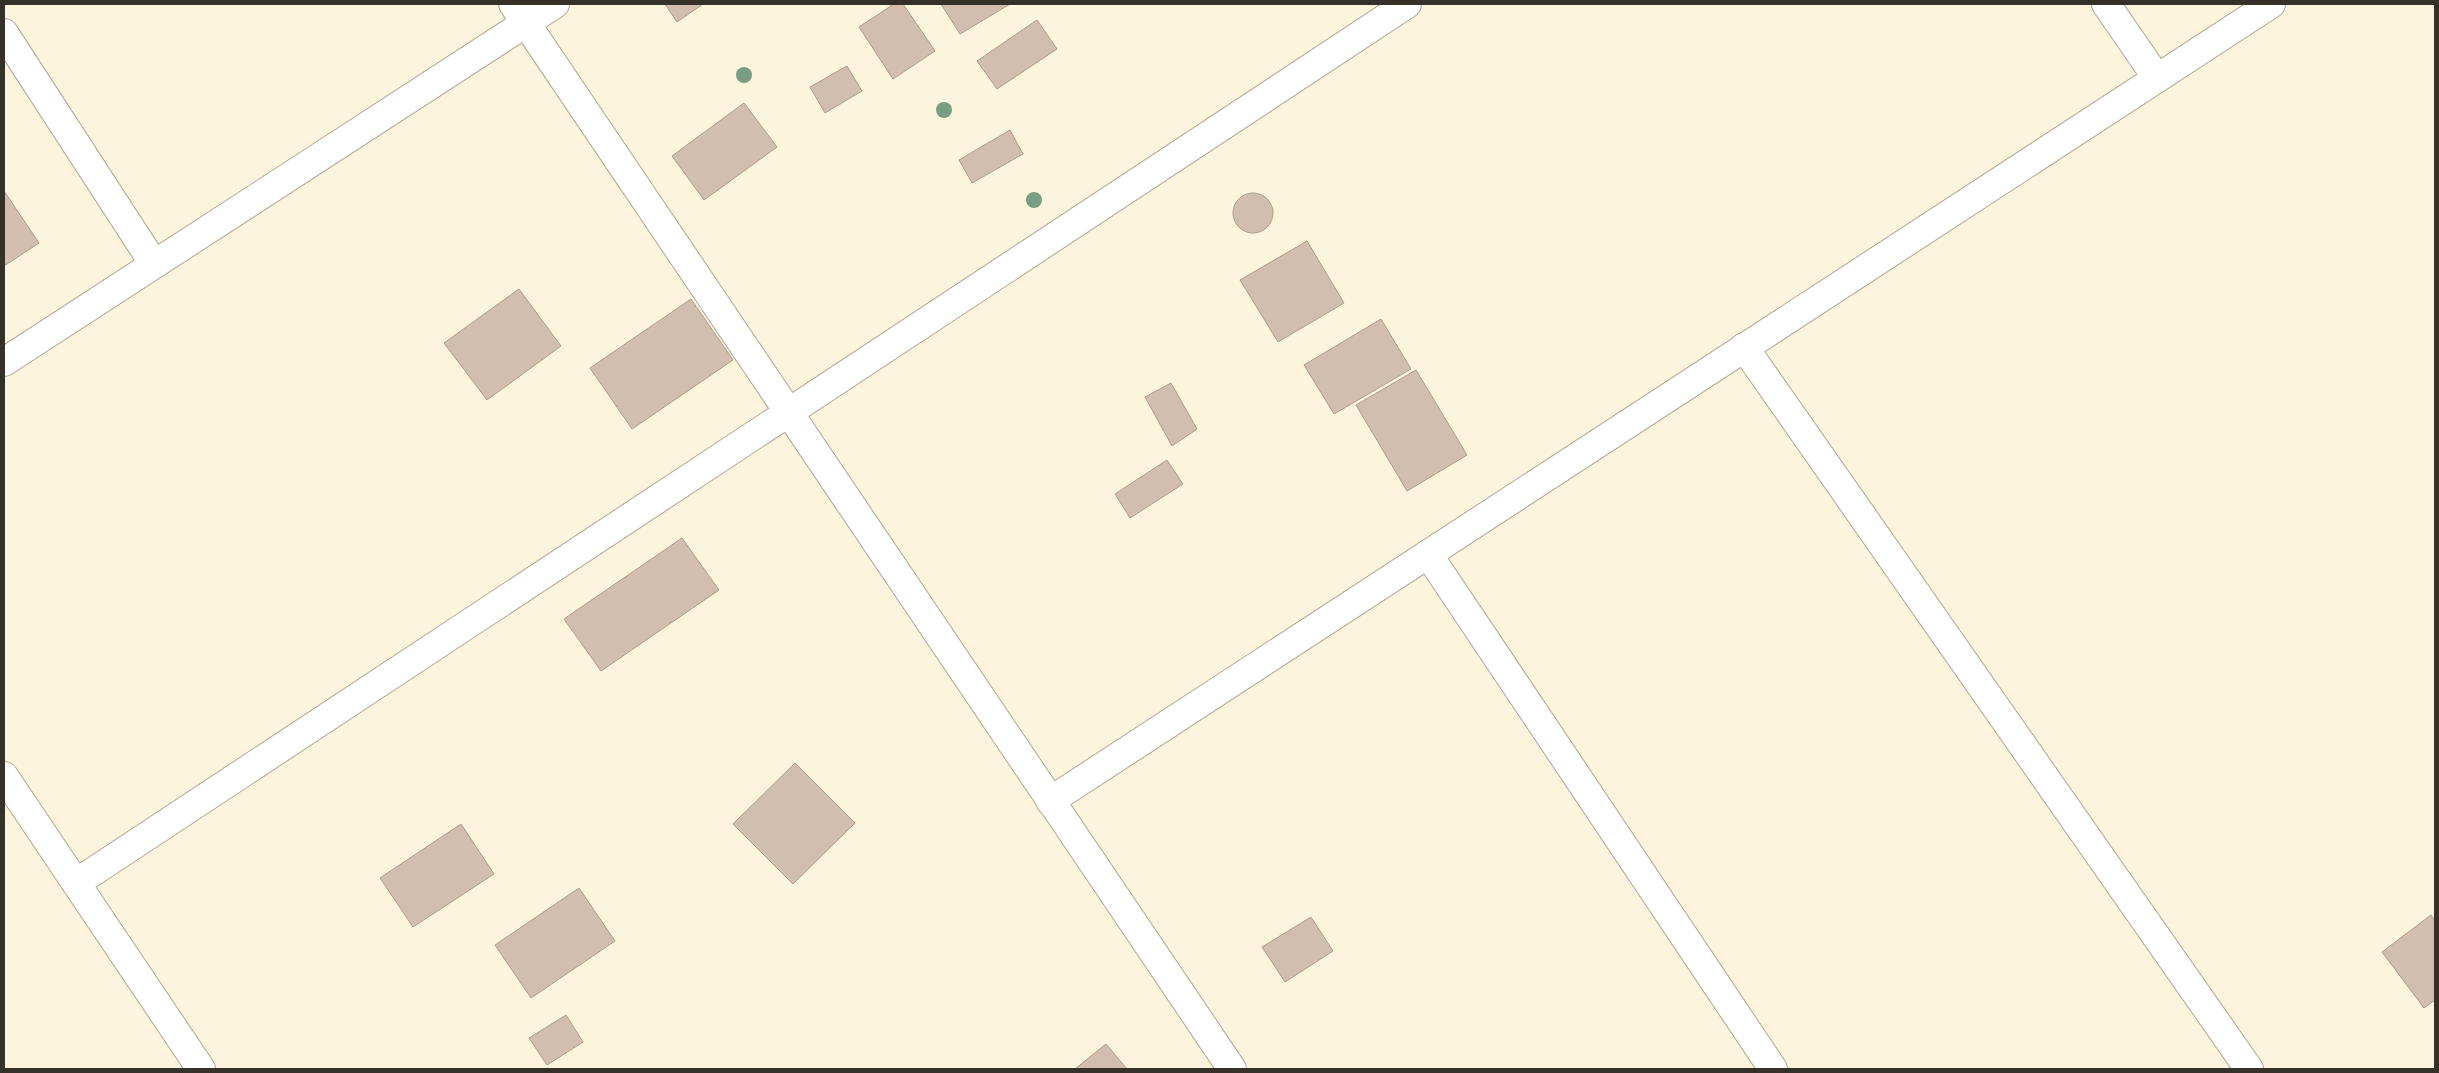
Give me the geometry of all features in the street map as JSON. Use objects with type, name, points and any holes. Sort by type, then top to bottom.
[{"type":"street","points":[[4,362],[154,264],[520,13],[555,4]]},
{"type":"street","points":[[76,883],[1407,4]]},
{"type":"street","points":[[2106,4],[2157,78]]},
{"type":"street","points":[[1050,800],[2270,4]]},
{"type":"street","points":[[520,13],[1232,1069]]},
{"type":"street","points":[[4,33],[154,264]]},
{"type":"street","points":[[1744,347],[2248,1069]]},
{"type":"street","points":[[1428,554],[1773,1069]]},
{"type":"street","points":[[4,776],[201,1069]]},
{"type":"building","points":[[665,4],[703,4],[677,22]]},
{"type":"building","points":[[894,4],[903,4],[935,51],[893,79],[859,27]]},
{"type":"building","points":[[941,4],[1010,4],[960,34]]},
{"type":"building","points":[[1037,20],[1057,49],[997,89],[977,61]]},
{"type":"building","points":[[847,66],[862,91],[825,113],[810,87]]},
{"type":"building","points":[[744,103],[777,147],[704,200],[672,156]]},
{"type":"building","points":[[1010,130],[1023,154],[972,183],[959,160]]},
{"type":"building","points":[[4,191],[39,243],[4,266]]},
{"type":"building","points":[[1253,193],[1267,199],[1273,213],[1267,227],[1253,233],[1239,227],[1233,213],[1239,199]]},
{"type":"building","points":[[1307,241],[1344,303],[1278,342],[1240,280]]},
{"type":"building","points":[[519,289],[561,346],[487,400],[444,343]]},
{"type":"building","points":[[691,299],[733,360],[632,429],[590,368]]},
{"type":"building","points":[[1381,319],[1411,369],[1334,414],[1304,365]]},
{"type":"building","points":[[1416,370],[1467,455],[1407,491],[1356,405]]},
{"type":"building","points":[[1171,383],[1197,429],[1172,446],[1145,397]]},
{"type":"building","points":[[1167,460],[1183,484],[1130,518],[1115,494]]},
{"type":"building","points":[[682,538],[719,590],[601,671],[564,619]]},
{"type":"building","points":[[795,763],[855,823],[793,884],[733,824]]},
{"type":"building","points":[[461,824],[494,874],[413,927],[380,878]]},
{"type":"building","points":[[579,888],[615,941],[531,998],[495,945]]},
{"type":"building","points":[[2431,915],[2435,921],[2435,1000],[2424,1008],[2382,952]]},
{"type":"building","points":[[1311,917],[1333,951],[1285,982],[1262,947]]},
{"type":"building","points":[[566,1015],[583,1042],[547,1065],[529,1038]]},
{"type":"building","points":[[1106,1044],[1127,1069],[1075,1069]]}]
